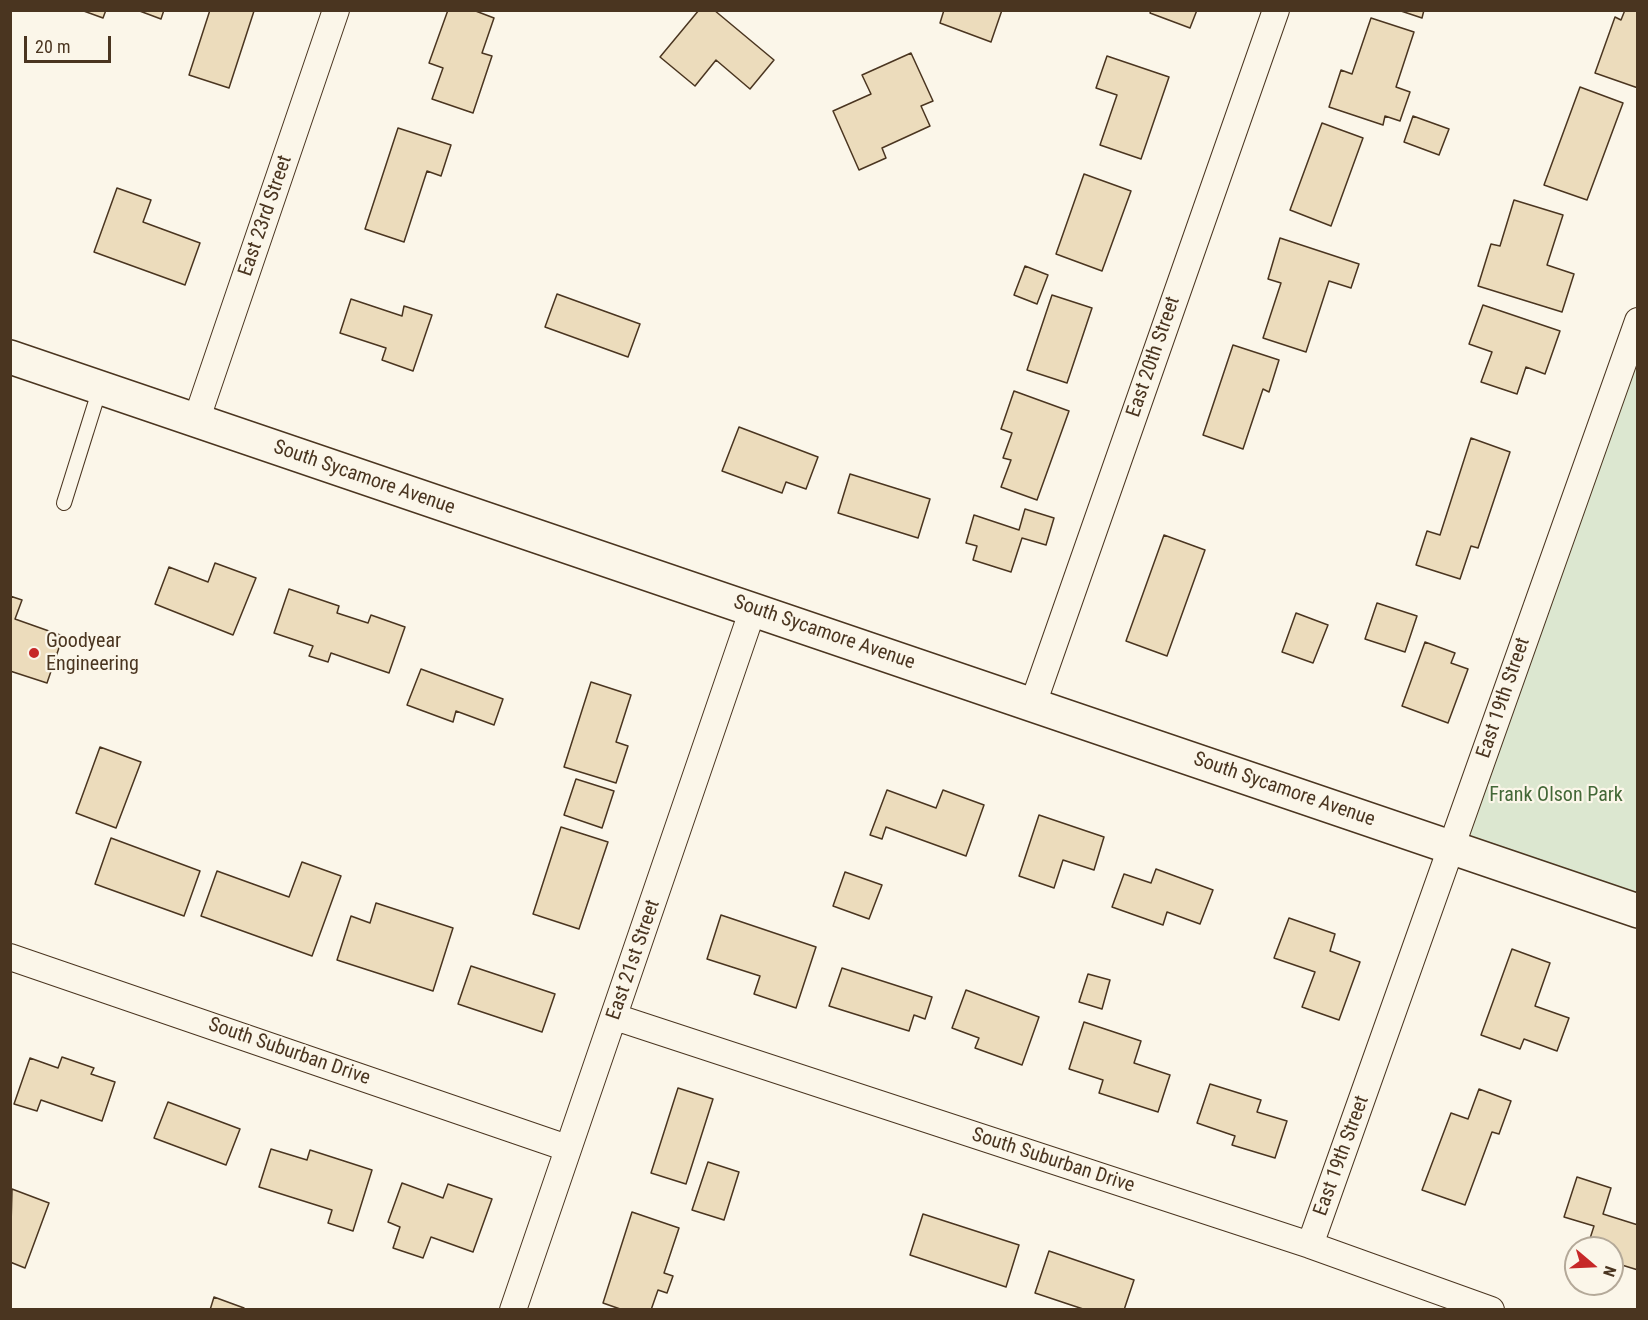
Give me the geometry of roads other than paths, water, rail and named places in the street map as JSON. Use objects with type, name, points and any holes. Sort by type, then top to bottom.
[{"type":"main road","name":"South Sycamore Avenue","points":[[10,357],[1638,911]]},
{"type":"street","name":"East 23rd Street","points":[[196,421],[336,10]]},
{"type":"street","name":"East 20th Street","points":[[1033,704],[1276,10]]},
{"type":"street","name":"East 19th Street","points":[[1310,1245],[1638,321]]},
{"type":"street","name":"East 21st Street","points":[[513,1310],[753,609]]},
{"type":"street","name":"South Suburban Drive","points":[[10,957],[567,1148]]},
{"type":"street","name":"South Suburban Drive","points":[[615,1017],[1310,1245],[1491,1310]]},
{"type":"lane","points":[[64,503],[100,388]]},
{"type":"place","name":"Goodyear Engineering","points":[[34,653]]},
{"type":"park label","name":"Frank Olson Park","points":[[1556,796]]}]
